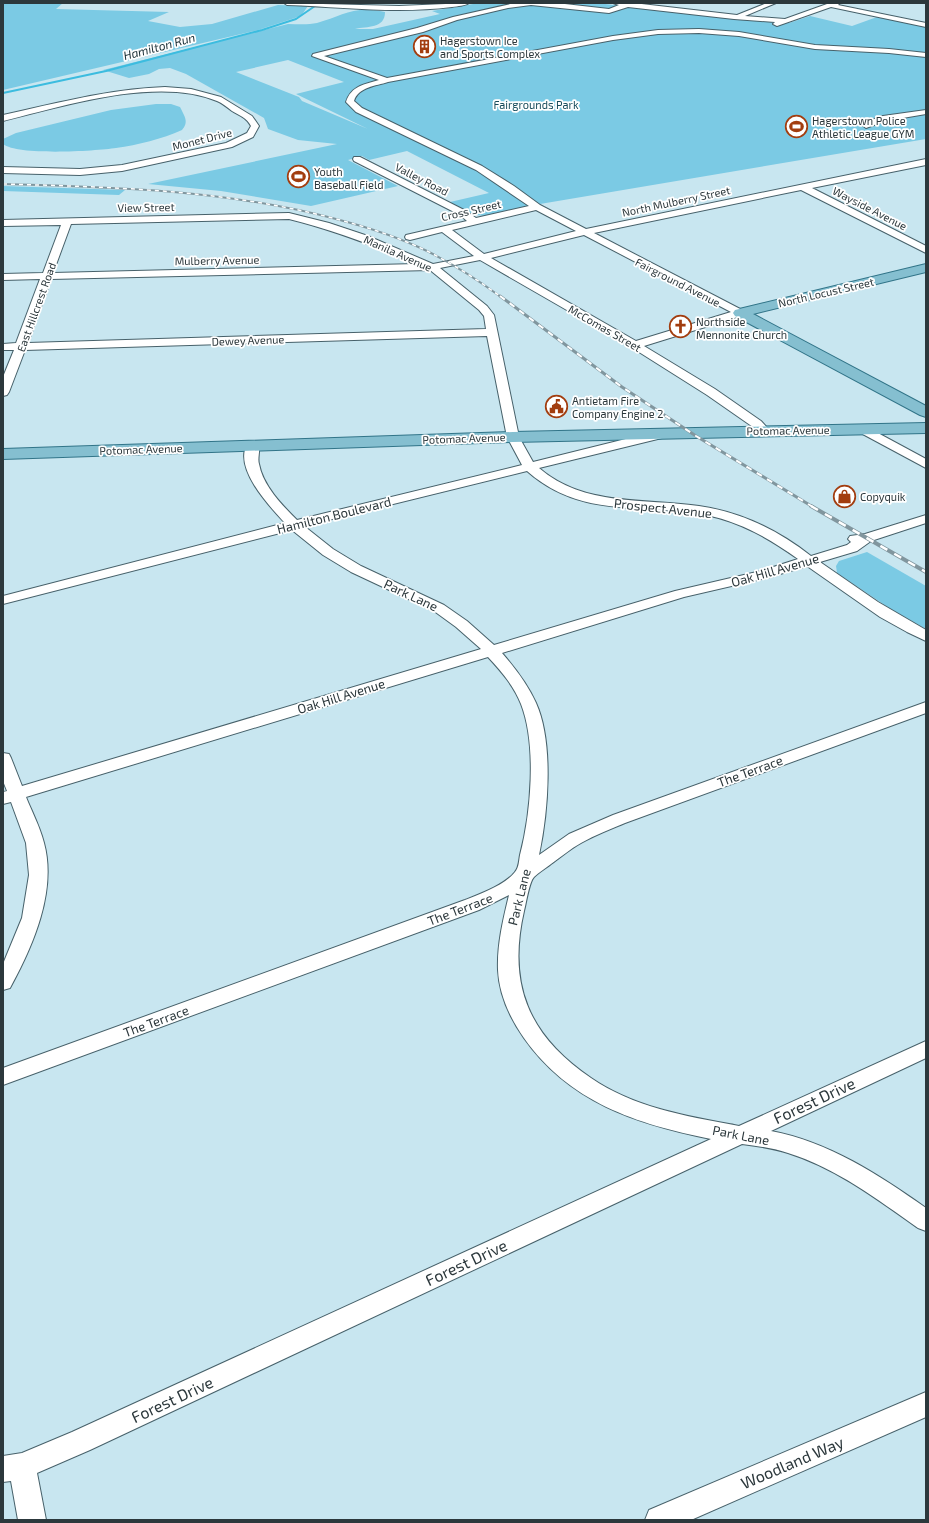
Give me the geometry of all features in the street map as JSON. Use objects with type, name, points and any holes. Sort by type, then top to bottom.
[{"type":"main road","name":"North Locust Street","points":[[740,313],[926,268]]},
{"type":"main road","name":"Fairground Avenue","points":[[740,313],[926,412]]},
{"type":"main road","name":"Potomac Avenue","points":[[3,454],[513,437],[926,428]]},
{"type":"street","points":[[287,3],[409,8],[436,7],[466,3]]},
{"type":"street","points":[[613,3],[734,17],[787,21]]},
{"type":"street","points":[[657,8],[673,3]]},
{"type":"street","points":[[734,17],[774,3]]},
{"type":"street","points":[[749,35],[837,3]]},
{"type":"street","points":[[626,5],[609,11],[547,4],[521,4],[496,8],[422,29],[316,56],[387,80],[607,39],[646,33],[699,31],[749,35],[815,47],[889,51],[926,55]]},
{"type":"street","points":[[829,6],[926,25]]},
{"type":"street","points":[[448,21],[455,26]]},
{"type":"street","points":[[422,29],[442,30]]},
{"type":"street","name":"Fairground Avenue","points":[[387,80],[368,84],[357,90],[352,95],[350,102],[359,110],[480,168],[494,177],[491,181],[501,190],[528,200],[537,207],[740,313]]},
{"type":"street","name":"Monet Drive","points":[[3,118],[117,93],[145,90],[173,90],[198,93],[218,99],[250,118],[255,126],[250,135],[229,145],[122,168],[80,172],[3,170]]},
{"type":"street","points":[[866,125],[883,120],[926,112]]},
{"type":"street","name":"Valley Road","points":[[357,159],[463,213],[475,222]]},
{"type":"street","name":"North Mulberry Street","points":[[432,267],[482,257],[585,232],[926,162]]},
{"type":"street","name":"Wayside Avenue","points":[[804,188],[926,250]]},
{"type":"street","name":"Cross Street","points":[[410,236],[537,207]]},
{"type":"street","name":"View Street","points":[[3,223],[289,216]]},
{"type":"street","name":"Manila Avenue","points":[[289,216],[364,238],[432,267],[483,308],[489,314],[513,437]]},
{"type":"street","name":"East Hillcrest Road","points":[[3,392],[67,221]]},
{"type":"street","name":"McComas Street","points":[[444,229],[482,257],[635,345],[711,392],[757,424],[764,431]]},
{"type":"street","name":"Mulberry Avenue","points":[[3,277],[432,267]]},
{"type":"street","name":"North Locust Street","points":[[635,345],[740,313]]},
{"type":"street","name":"Dewey Avenue","points":[[3,347],[493,332]]},
{"type":"street","points":[[863,429],[926,464]]},
{"type":"street","name":"Hamilton Boulevard","points":[[3,600],[293,525],[666,433]]},
{"type":"street","points":[[490,476],[504,467],[509,458],[513,437]]},
{"type":"street","name":"Prospect Avenue","points":[[513,437],[522,455],[530,466],[543,478],[559,488],[574,494],[612,503],[691,509],[725,516],[765,531],[860,596],[926,636]]},
{"type":"street","name":"Park Lane","points":[[252,446],[252,464],[257,477],[269,497],[293,525],[323,549],[344,563],[427,601],[470,629],[515,680],[525,696],[533,719],[538,749],[538,798],[534,834],[510,928],[507,954],[509,987],[521,1019],[544,1050],[576,1080],[600,1095],[635,1110],[674,1123],[791,1144],[844,1167],[888,1193],[926,1221]]},
{"type":"street","name":"Oak Hill Avenue","points":[[10,796],[680,594],[765,574],[804,557],[852,548],[866,538],[926,518]]},
{"type":"street","name":"The Terrace","points":[[3,1076],[472,905],[501,892],[562,846],[575,838],[619,819],[926,707]]},
{"type":"street","points":[[3,758],[10,796],[35,843],[38,875],[32,918],[15,960],[3,983]]},
{"type":"street","name":"Forest Drive","points":[[12,1468],[81,1441],[926,1048]]},
{"type":"street","name":"Woodland Way","points":[[659,1520],[926,1404]]},
{"type":"street","points":[[12,1468],[32,1520]]},
{"type":"green space","points":[[3,3],[63,3],[56,9],[169,12],[148,21],[180,27],[212,24],[278,5],[308,6],[301,16],[258,30],[3,90]]},
{"type":"green space","name":"Fairgrounds Park","points":[[479,3],[597,3],[732,19],[789,23],[810,16],[852,26],[877,17],[926,27],[926,139],[540,204],[484,216],[471,214],[450,202],[489,193],[407,151],[369,160],[362,156],[348,160],[398,186],[311,206],[221,191],[148,184],[337,144],[298,140],[268,129],[264,118],[186,74],[170,68],[159,69],[149,74],[129,78],[103,70],[288,24],[317,23],[349,12],[374,10],[385,12],[382,21],[379,24],[355,29],[373,29],[440,14],[432,11]],"holes":[[[288,60],[344,82],[296,94],[368,129],[302,101],[299,97],[236,72]]]},
{"type":"green space","points":[[156,104],[171,104],[180,107],[186,122],[182,130],[158,139],[141,143],[116,148],[92,150],[58,152],[24,150],[11,148],[3,144],[3,139],[16,133],[111,110]]},
{"type":"green space","points":[[3,186],[125,190],[119,195],[3,191]]},
{"type":"green space","points":[[867,552],[926,586],[926,629],[889,608],[837,573],[836,566],[839,561]]},
{"type":"waterway","name":"Hamilton Run","points":[[3,93],[106,71],[262,30],[296,19],[315,6]]},
{"type":"railway","points":[[3,184],[171,192],[212,196],[295,209],[359,225],[416,246],[456,267],[501,297]]},
{"type":"railway","points":[[500,296],[622,387],[696,436],[813,507]]},
{"type":"railway","points":[[811,506],[926,572]]},
{"type":"place","name":"Hagerstown Ice and Sports Complex","points":[[424,46]]},
{"type":"place","name":"Hagerstown Police Athletic League GYM","points":[[796,126]]},
{"type":"place","name":"Youth Baseball Field","points":[[298,177]]},
{"type":"place","name":"Northside Mennonite Church","points":[[681,327]]},
{"type":"place","name":"Antietam Fire Company Engine 2","points":[[556,406]]},
{"type":"place","name":"Copyquik","points":[[844,496]]}]
